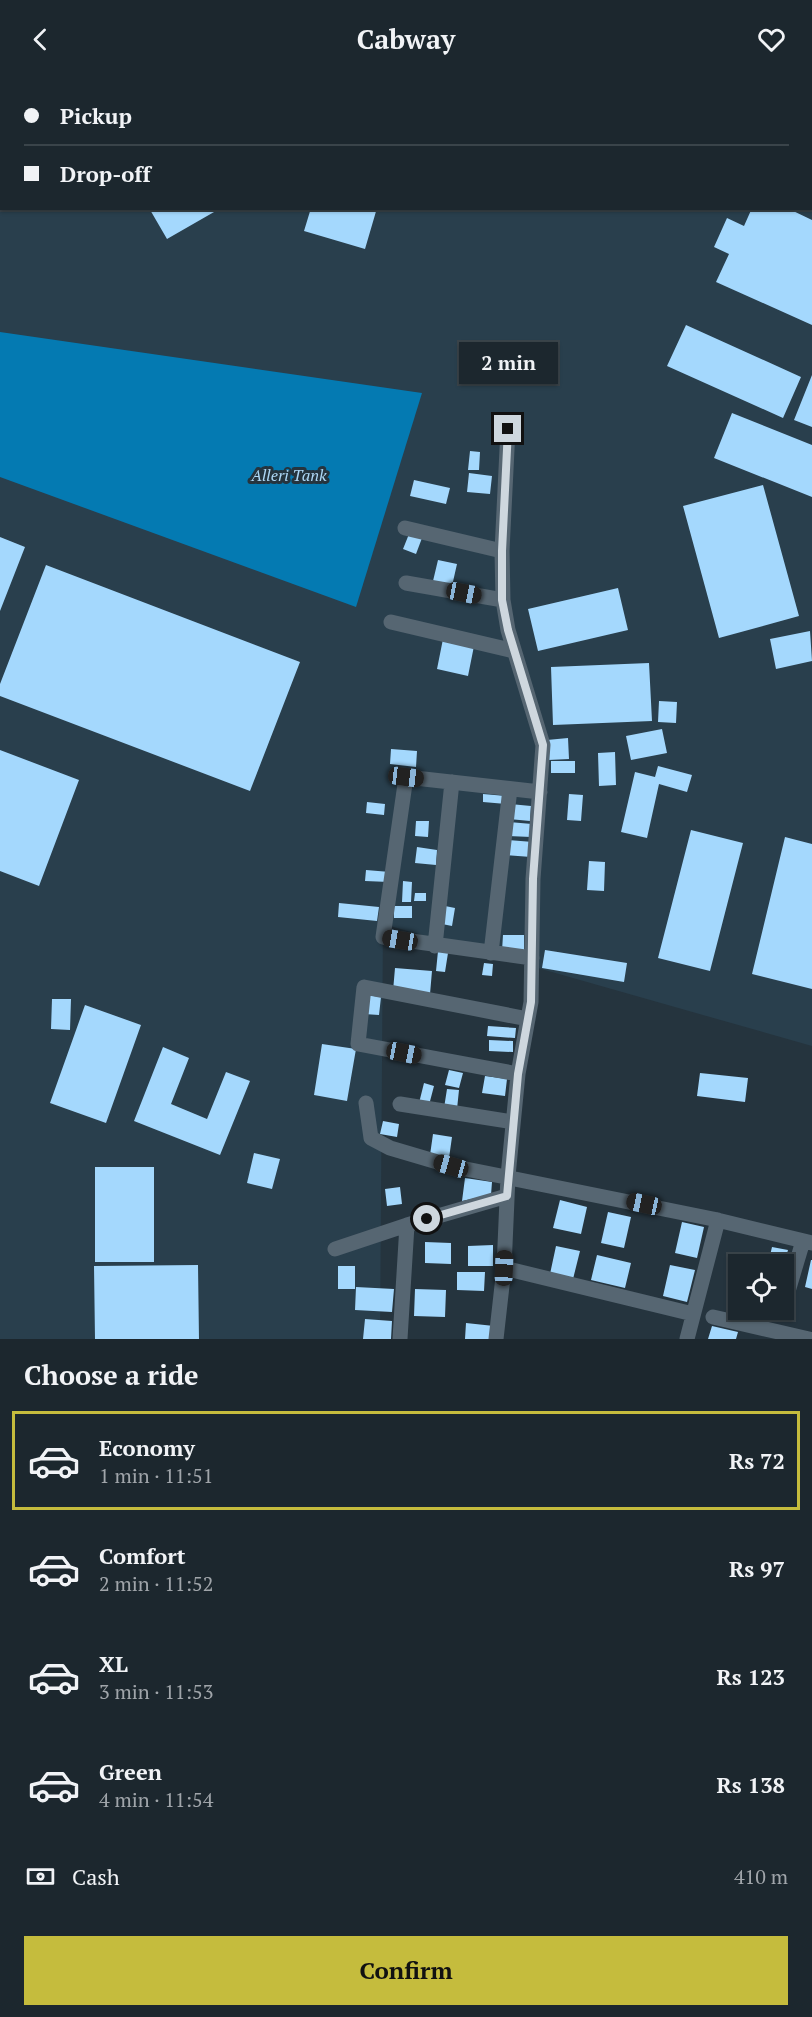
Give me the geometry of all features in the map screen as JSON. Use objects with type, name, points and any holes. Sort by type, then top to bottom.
[{"type":"street","points":[[496,1339],[504,1268],[513,1122],[518,1074],[531,1002],[533,879],[543,745],[514,651],[502,600],[508,429]]},
{"type":"street","points":[[405,528],[502,551]]},
{"type":"street","points":[[406,582],[502,600]]},
{"type":"street","points":[[391,622],[514,651]]},
{"type":"street","points":[[532,958],[383,937],[406,777],[540,792]]},
{"type":"street","points":[[435,946],[452,782]]},
{"type":"street","points":[[491,953],[510,789]]},
{"type":"street","points":[[518,1074],[358,1044],[364,987],[528,1019]]},
{"type":"street","points":[[366,1103],[371,1138],[390,1148],[451,1166],[718,1220],[808,1242],[794,1280]]},
{"type":"street","points":[[400,1104],[513,1122]]},
{"type":"street","points":[[334,1249],[507,1196]]},
{"type":"street","points":[[687,1339],[718,1220]]},
{"type":"street","points":[[400,1339],[407,1225]]},
{"type":"street","points":[[504,1268],[693,1314]]},
{"type":"street","points":[[713,1317],[775,1335],[809,1339]]},
{"type":"street","points":[[775,1335],[780,1320]]},
{"type":"shaded area","points":[[0,210],[812,210],[812,1046],[383,924],[380,1339],[0,1339]]},
{"type":"water","name":"Alleri Tank","points":[[0,332],[422,393],[356,607],[0,477]]},
{"type":"building","points":[[150,210],[218,210],[167,239]]},
{"type":"building","points":[[310,210],[376,210],[365,249],[304,231]]},
{"type":"building","points":[[751,210],[791,210],[812,220],[812,325],[716,282],[729,254],[714,247],[727,218],[744,226]]},
{"type":"building","points":[[686,325],[801,377],[783,418],[667,366]]},
{"type":"building","points":[[812,375],[812,427],[794,420]]},
{"type":"building","points":[[493,413],[511,414],[510,425],[493,424]]},
{"type":"building","points":[[732,413],[812,445],[812,497],[714,458]]},
{"type":"building","points":[[470,451],[480,452],[479,470],[468,470]]},
{"type":"building","points":[[469,473],[492,476],[490,494],[467,492]]},
{"type":"building","points":[[414,480],[450,488],[446,504],[410,496]]},
{"type":"building","points":[[763,485],[799,616],[719,638],[683,506]]},
{"type":"building","points":[[409,534],[422,538],[416,554],[403,549]]},
{"type":"building","points":[[0,537],[25,547],[0,611]]},
{"type":"building","points":[[438,560],[457,564],[452,586],[433,581]]},
{"type":"building","points":[[46,565],[300,662],[250,791],[0,696],[0,684]]},
{"type":"building","points":[[618,588],[628,630],[538,651],[528,609]]},
{"type":"building","points":[[810,631],[812,661],[776,669],[770,639]]},
{"type":"building","points":[[443,639],[474,646],[468,676],[437,669]]},
{"type":"building","points":[[649,663],[652,721],[553,725],[551,667]]},
{"type":"building","points":[[659,701],[677,702],[676,723],[658,722]]},
{"type":"building","points":[[662,729],[667,753],[631,760],[626,736]]},
{"type":"building","points":[[568,738],[569,759],[548,760],[547,740]]},
{"type":"building","points":[[391,749],[417,751],[416,767],[390,764]]},
{"type":"building","points":[[0,750],[79,780],[39,886],[0,871]]},
{"type":"building","points":[[615,752],[616,785],[599,786],[598,753]]},
{"type":"building","points":[[551,761],[575,761],[575,773],[551,773]]},
{"type":"building","points":[[658,766],[692,775],[687,792],[659,784],[647,838],[621,832],[635,772],[655,777]]},
{"type":"building","points":[[483,794],[506,796],[506,804],[483,802]]},
{"type":"building","points":[[569,794],[583,795],[581,821],[567,820]]},
{"type":"building","points":[[367,802],[385,804],[384,815],[366,813]]},
{"type":"building","points":[[510,804],[531,806],[530,821],[509,819]]},
{"type":"building","points":[[416,821],[429,821],[428,837],[415,836]]},
{"type":"building","points":[[509,822],[532,824],[531,837],[508,836]]},
{"type":"building","points":[[691,830],[743,843],[710,971],[658,958]]},
{"type":"building","points":[[785,837],[812,844],[812,989],[752,974]]},
{"type":"building","points":[[508,840],[533,842],[531,857],[506,855]]},
{"type":"building","points":[[417,847],[437,850],[436,865],[415,863]]},
{"type":"building","points":[[589,861],[605,862],[604,891],[587,890]]},
{"type":"building","points":[[366,870],[390,872],[389,882],[365,881]]},
{"type":"building","points":[[403,881],[412,882],[411,902],[402,902]]},
{"type":"building","points":[[415,893],[426,893],[426,901],[414,901]]},
{"type":"building","points":[[339,903],[379,907],[377,921],[338,917]]},
{"type":"building","points":[[394,906],[412,906],[412,918],[394,918]]},
{"type":"building","points":[[445,906],[455,908],[452,926],[442,924]]},
{"type":"building","points":[[503,935],[524,935],[524,952],[502,951]]},
{"type":"building","points":[[545,950],[627,963],[624,982],[542,968]]},
{"type":"building","points":[[438,951],[448,953],[445,972],[436,971]]},
{"type":"building","points":[[484,963],[493,964],[492,976],[482,975]]},
{"type":"building","points":[[395,968],[432,971],[430,994],[393,991]]},
{"type":"building","points":[[366,995],[381,997],[379,1015],[364,1014]]},
{"type":"building","points":[[52,999],[71,999],[70,1030],[51,1029]]},
{"type":"building","points":[[85,1005],[141,1025],[106,1123],[50,1103]]},
{"type":"building","points":[[488,1026],[516,1028],[515,1038],[487,1036]]},
{"type":"building","points":[[489,1040],[513,1041],[513,1052],[489,1051]]},
{"type":"building","points":[[322,1044],[356,1049],[347,1101],[314,1095]]},
{"type":"building","points":[[163,1047],[189,1058],[171,1104],[207,1119],[226,1072],[250,1081],[220,1155],[134,1121]]},
{"type":"building","points":[[449,1070],[463,1073],[459,1088],[445,1085]]},
{"type":"building","points":[[700,1073],[748,1078],[745,1102],[697,1096]]},
{"type":"building","points":[[485,1076],[507,1079],[505,1096],[482,1093]]},
{"type":"building","points":[[424,1083],[434,1086],[429,1105],[419,1103]]},
{"type":"building","points":[[447,1089],[459,1090],[457,1109],[444,1108]]},
{"type":"building","points":[[383,1121],[399,1124],[397,1137],[380,1134]]},
{"type":"building","points":[[433,1134],[452,1137],[449,1158],[430,1155]]},
{"type":"building","points":[[254,1153],[280,1159],[272,1189],[247,1183]]},
{"type":"building","points":[[95,1167],[154,1167],[154,1262],[95,1262]]},
{"type":"building","points":[[465,1178],[492,1182],[491,1195],[462,1201]]},
{"type":"building","points":[[400,1187],[402,1204],[387,1206],[385,1189]]},
{"type":"building","points":[[560,1200],[587,1207],[581,1234],[553,1228]]},
{"type":"building","points":[[608,1212],[631,1217],[624,1248],[601,1243]]},
{"type":"building","points":[[682,1222],[704,1227],[697,1258],[675,1253]]},
{"type":"building","points":[[425,1242],[451,1243],[451,1264],[425,1263]]},
{"type":"building","points":[[493,1245],[493,1266],[468,1266],[468,1246]]},
{"type":"building","points":[[556,1246],[580,1251],[573,1279],[550,1274]]},
{"type":"building","points":[[772,1247],[788,1250],[787,1254],[770,1254]]},
{"type":"building","points":[[597,1255],[631,1263],[625,1288],[591,1280]]},
{"type":"building","points":[[812,1260],[812,1289],[805,1287]]},
{"type":"building","points":[[198,1265],[199,1339],[95,1339],[94,1266]]},
{"type":"building","points":[[670,1265],[695,1270],[687,1302],[663,1296]]},
{"type":"building","points":[[338,1266],[355,1266],[355,1289],[338,1289]]},
{"type":"building","points":[[457,1272],[485,1272],[484,1291],[457,1290]]},
{"type":"building","points":[[356,1287],[394,1289],[392,1312],[355,1310]]},
{"type":"building","points":[[415,1289],[446,1290],[445,1317],[414,1316]]},
{"type":"building","points":[[365,1319],[392,1321],[391,1339],[363,1339]]},
{"type":"building","points":[[466,1323],[494,1326],[493,1339],[465,1339]]},
{"type":"building","points":[[712,1326],[738,1332],[736,1339],[708,1339]]},
{"type":"route","points":[[427,1219],[507,1196],[518,1074],[531,1002],[533,879],[543,745],[508,630],[502,600],[508,429]]}]
